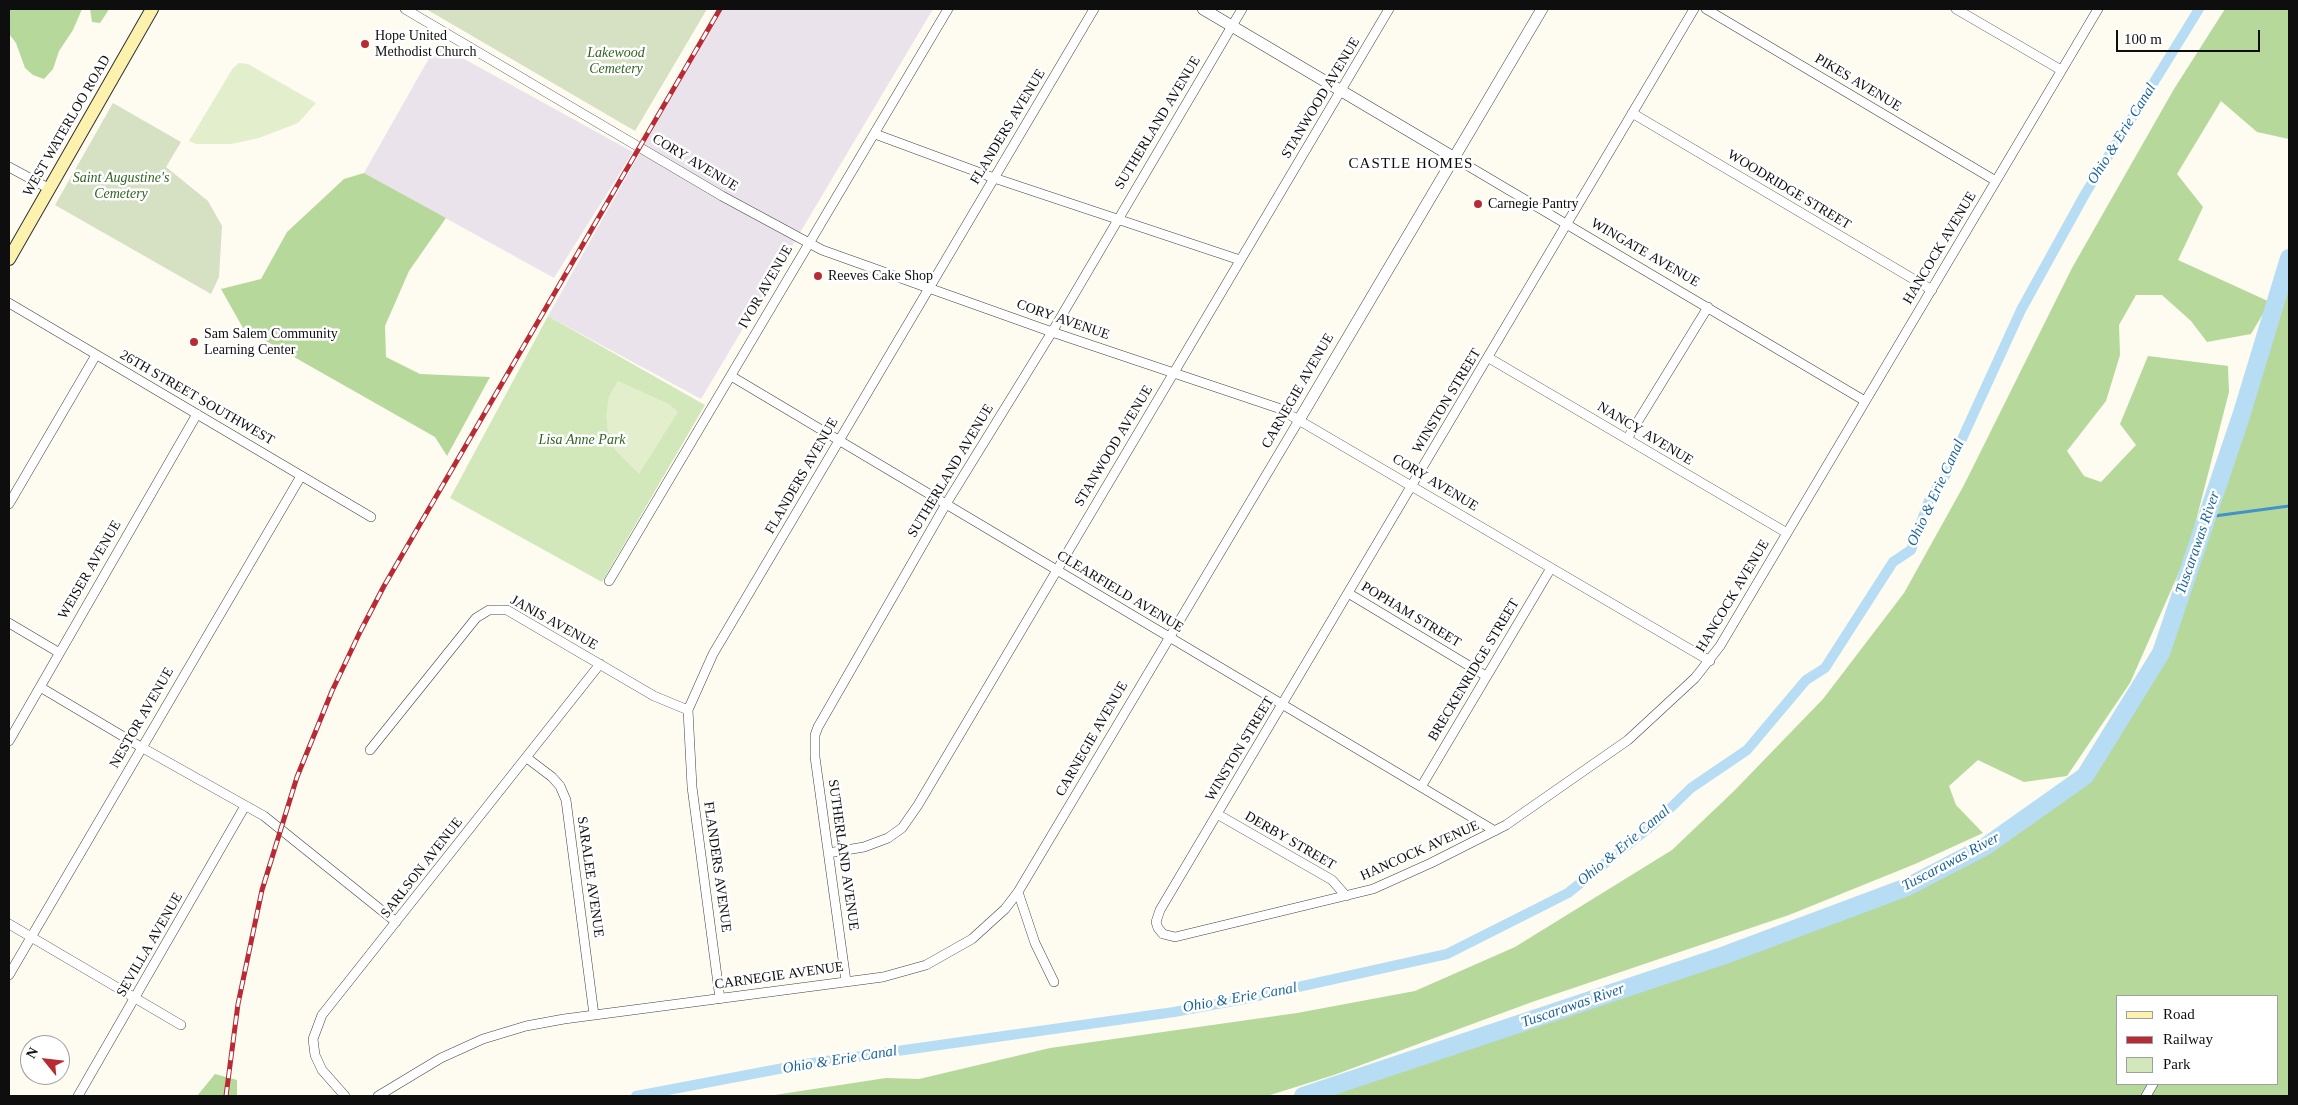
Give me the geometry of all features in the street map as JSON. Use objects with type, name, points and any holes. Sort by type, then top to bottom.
[{"type":"main road","name":"WEST WATERLOO ROAD","points":[[9,259],[152,9]]},
{"type":"street","name":"CORY AVENUE","points":[[405,9],[722,196],[808,243],[1052,332],[1278,408],[1710,660]]},
{"type":"street","name":"IVOR AVENUE","points":[[609,580],[948,9]]},
{"type":"street","name":"FLANDERS AVENUE","points":[[720,999],[692,787],[688,710],[713,654],[1094,9]]},
{"type":"street","name":"WINGATE AVENUE","points":[[1203,9],[1865,401]]},
{"type":"street","name":"SUTHERLAND AVENUE","points":[[846,981],[815,756],[818,727],[946,504],[1052,332],[1242,9]]},
{"type":"street","name":"STANWOOD AVENUE","points":[[828,853],[871,845],[894,834],[906,823],[1389,9]]},
{"type":"street","name":"CARNEGIE AVENUE","points":[[378,1096],[425,1066],[483,1039],[526,1026],[594,1015],[883,977],[936,960],[984,929],[1018,892],[1542,9]]},
{"type":"street","name":"WINSTON STREET","points":[[1160,910],[1489,358],[1694,9]]},
{"type":"street","name":"PIKES AVENUE","points":[[1706,9],[1996,180]]},
{"type":"street","points":[[1956,9],[2061,70]]},
{"type":"street","name":"HANCOCK AVENUE","points":[[1160,910],[1156,922],[1158,928],[1164,934],[1174,937],[1346,896],[1383,885],[1495,831],[1628,740],[1695,678],[1710,660],[1787,533],[2098,9]]},
{"type":"street","name":"WOODRIDGE STREET","points":[[1632,113],[1932,290]]},
{"type":"street","points":[[875,134],[994,178],[1240,260]]},
{"type":"street","points":[[9,167],[48,188]]},
{"type":"street","name":"26TH STREET SOUTHWEST","points":[[9,303],[371,517]]},
{"type":"street","points":[[1627,440],[1708,307]]},
{"type":"street","points":[[9,504],[96,354]]},
{"type":"street","name":"NANCY AVENUE","points":[[1489,358],[1787,533]]},
{"type":"street","name":"CLEARFIELD AVENUE","points":[[730,376],[1495,831]]},
{"type":"street","name":"WEISER AVENUE","points":[[9,741],[58,652],[197,414]]},
{"type":"street","name":"NESTOR AVENUE","points":[[9,975],[301,476]]},
{"type":"street","name":"BRECKENRIDGE STREET","points":[[1421,787],[1551,568]]},
{"type":"street","name":"POPHAM STREET","points":[[1348,593],[1486,676]]},
{"type":"street","name":"JANIS AVENUE","points":[[370,750],[476,618],[484,612],[500,608],[507,610],[654,696],[688,710]]},
{"type":"street","points":[[9,624],[58,652]]},
{"type":"street","name":"SARLSON AVENUE","points":[[345,1096],[318,1063],[314,1047],[315,1030],[322,1015],[600,664]]},
{"type":"street","points":[[40,687],[141,747],[264,816],[396,922]]},
{"type":"street","name":"SARALEE AVENUE","points":[[527,758],[552,777],[560,786],[566,800],[594,1015]]},
{"type":"street","name":"SEVILLA AVENUE","points":[[78,1096],[137,998],[245,806]]},
{"type":"street","name":"DERBY STREET","points":[[1218,814],[1332,880],[1346,896]]},
{"type":"street","points":[[1018,892],[1036,943],[1054,982]]},
{"type":"street","points":[[9,924],[181,1025]]},
{"type":"street","points":[[2146,1096],[2152,1085]]},
{"type":"shaded area","points":[[721,9],[933,9],[701,399],[548,316]]},
{"type":"shaded area","points":[[437,44],[633,152],[554,278],[364,173]]},
{"type":"green space","points":[[9,9],[82,9],[73,30],[59,51],[53,69],[44,79],[33,75],[25,68],[16,43],[9,34]]},
{"type":"green space","points":[[90,9],[108,9],[108,11],[100,23],[92,22]]},
{"type":"green space","name":"Lakewood Cemetery","points":[[426,9],[707,9],[635,131]]},
{"type":"green space","points":[[2225,9],[2289,9],[2289,139],[2257,132],[2221,101],[2177,174],[2203,207],[2178,260],[2270,302],[2251,334],[2207,342],[2191,321],[2162,295],[2136,295],[2119,325],[2120,355],[2106,401],[2067,451],[2084,476],[2101,482],[2136,445],[2120,424],[2148,356],[2228,366],[2229,392],[2188,552],[2130,683],[2067,776],[2024,782],[1978,760],[1949,786],[1956,805],[1983,833],[1915,864],[1789,915],[1532,1002],[1334,1075],[1267,1096],[768,1096],[886,1078],[919,1079],[1050,1048],[1297,1013],[1415,991],[1515,947],[1672,850],[1734,791],[1823,699],[1904,593],[1964,485],[2072,268],[2174,89]]},
{"type":"green space","points":[[239,63],[248,64],[316,103],[298,123],[259,138],[231,144],[196,144],[189,141],[233,68]]},
{"type":"green space","name":"Saint Augustine's Cemetery","points":[[113,103],[181,142],[166,167],[208,201],[222,226],[219,277],[211,294],[55,205]]},
{"type":"green space","points":[[364,173],[446,218],[409,271],[385,326],[386,357],[420,374],[490,377],[447,456],[435,437],[243,328],[221,289],[261,279],[287,232],[344,179]]},
{"type":"green space","points":[[2289,252],[2289,1096],[1303,1096],[1725,955],[1907,887],[1986,846],[2085,776],[2161,653],[2241,416]]},
{"type":"green space","name":"Lisa Anne Park","points":[[548,316],[705,405],[602,582],[450,498]]},
{"type":"green space","points":[[618,381],[669,404],[678,412],[639,474],[615,450],[608,431],[606,416],[609,396]]},
{"type":"green space","points":[[215,1074],[237,1080],[237,1096],[197,1096]]},
{"type":"waterway","name":"Ohio & Erie Canal","points":[[636,1096],[805,1064],[1174,1012],[1244,999],[1447,954],[1568,893],[1656,822],[1691,788],[1747,750],[1806,680],[1825,668],[1893,562],[1911,550],[1930,498],[1945,476],[2021,310],[2085,194],[2199,9]]},
{"type":"waterway","name":"Tuscarawas River","points":[[1303,1096],[1725,955],[1907,887],[1986,846],[2085,776],[2161,653],[2241,416],[2289,258]]},
{"type":"waterway","points":[[2207,517],[2289,506]]},
{"type":"railway","points":[[226,1096],[238,1004],[262,890],[297,777],[332,691],[384,586],[720,9]]},
{"type":"place","name":"Hope United Methodist Church","points":[[365,44]]},
{"type":"place","name":"Carnegie Pantry","points":[[1478,204]]},
{"type":"place","name":"Reeves Cake Shop","points":[[818,276]]},
{"type":"place","name":"Sam Salem Community Learning Center","points":[[194,342]]},
{"type":"district","name":"CASTLE HOMES","points":[[1411,164]]}]
